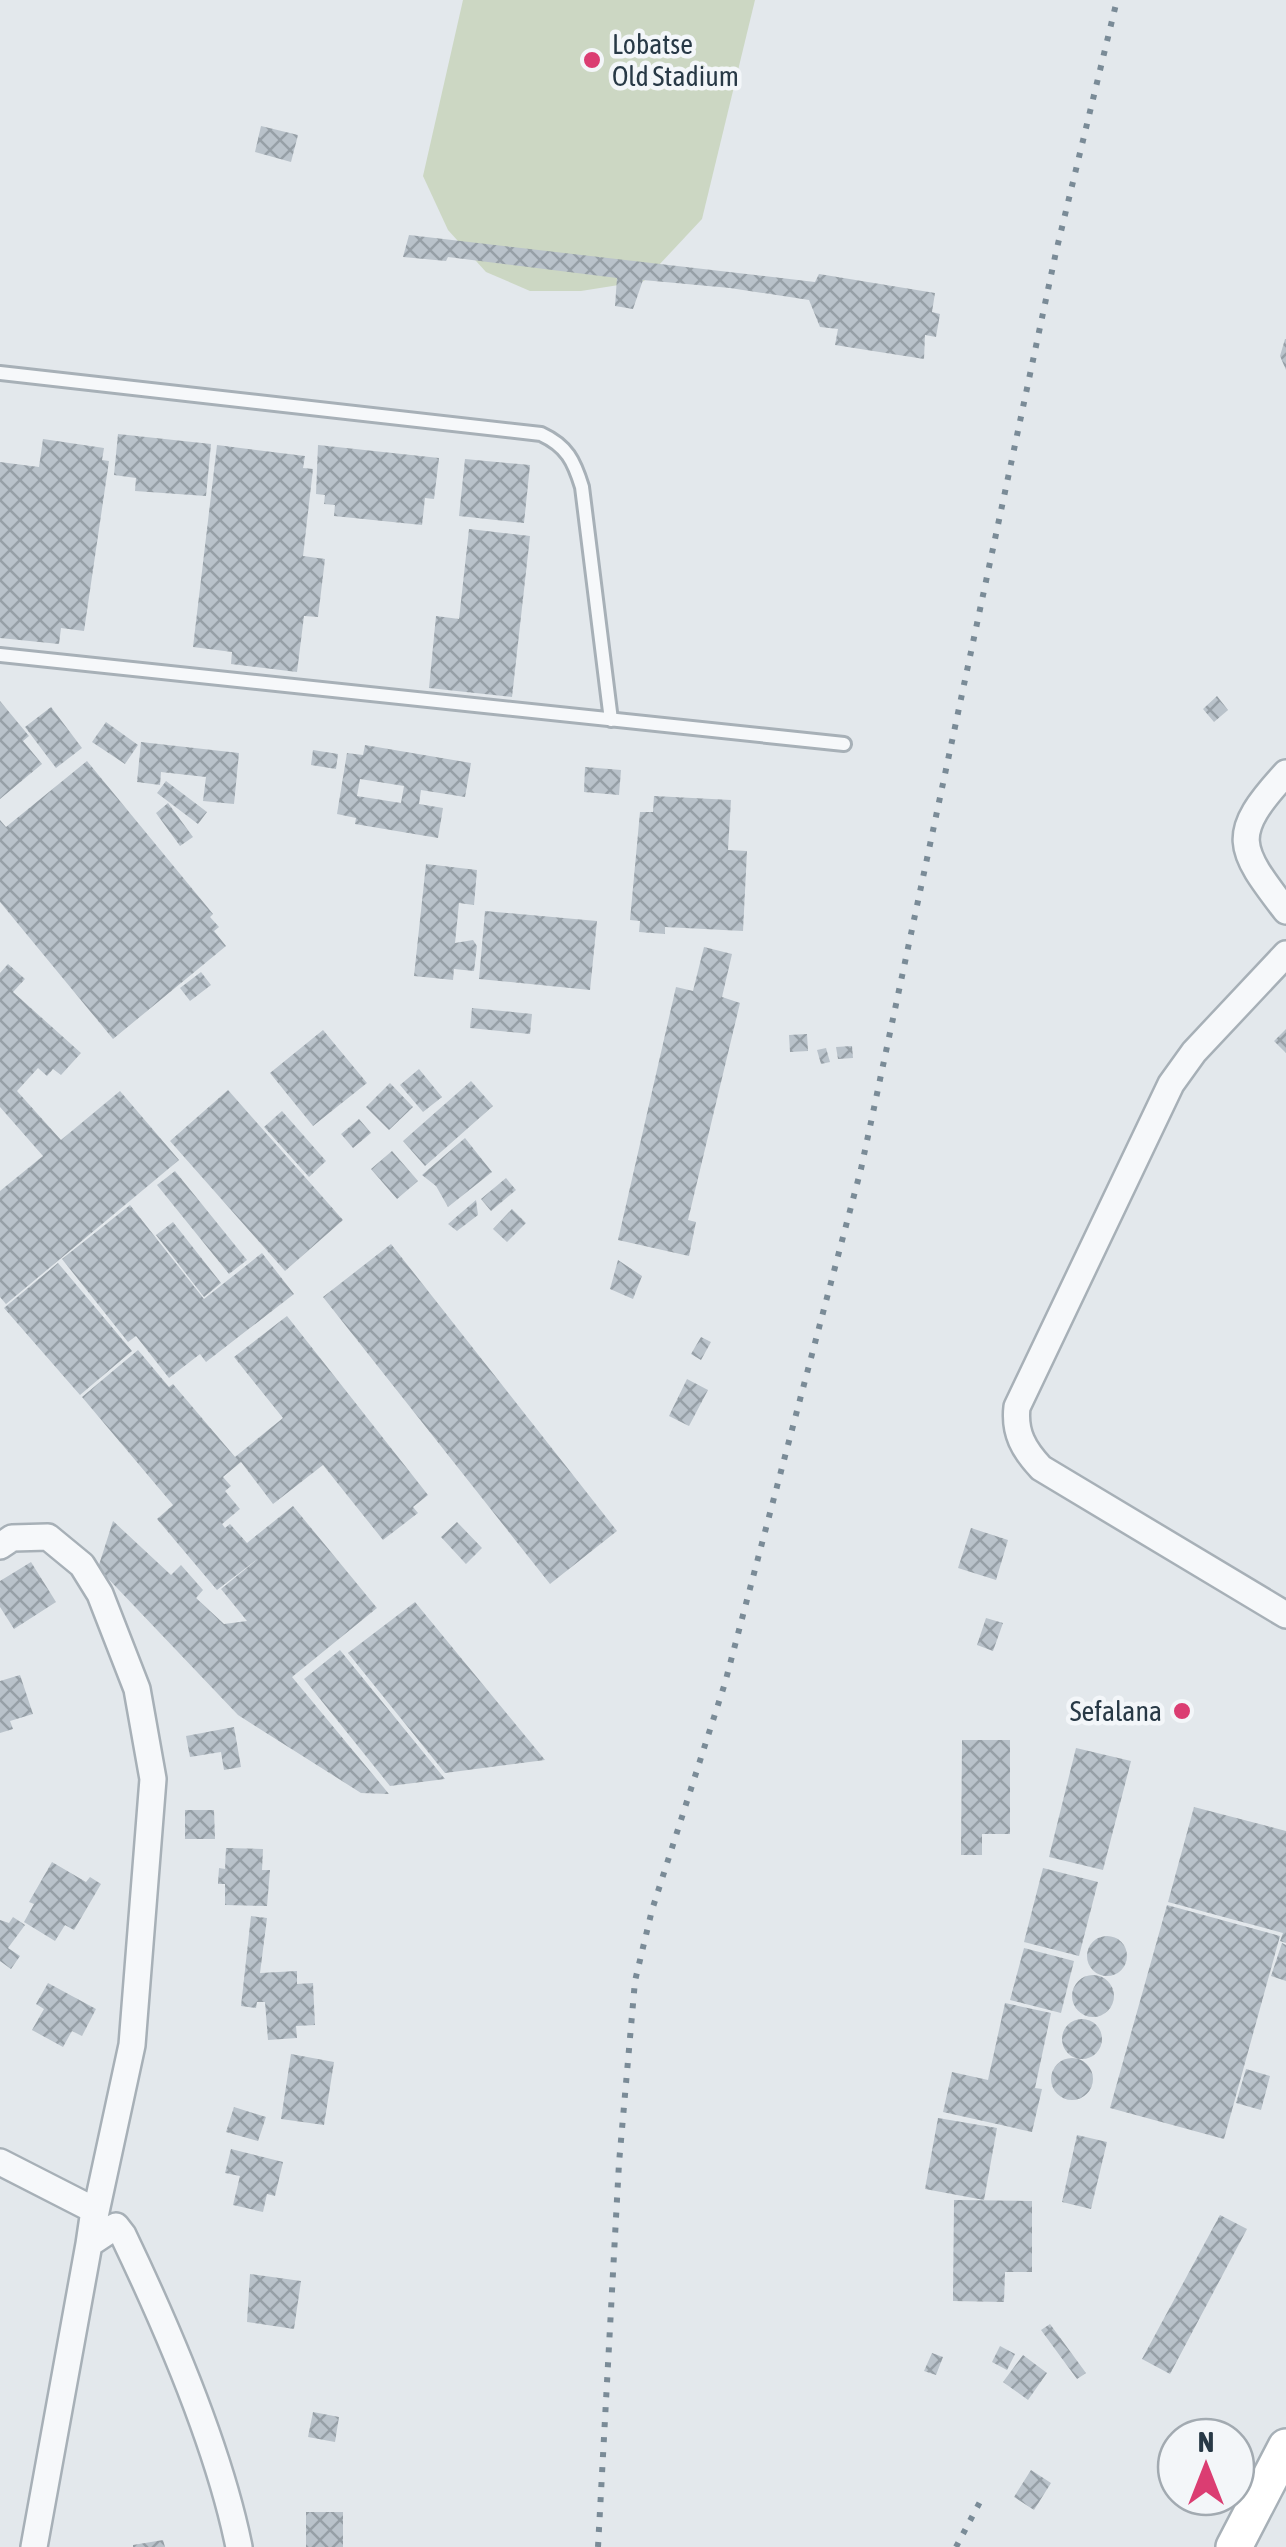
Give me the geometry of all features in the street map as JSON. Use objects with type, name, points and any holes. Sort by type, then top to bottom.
[{"type":"main road","points":[[1234,2547],[1286,2447]]},
{"type":"street","points":[[1286,773],[1254,808],[1246,838],[1256,872],[1286,911]]},
{"type":"street","points":[[1286,954],[1194,1052],[1170,1084],[1072,1286],[1015,1420],[1027,1452],[1041,1468],[1286,1615]]},
{"type":"street","points":[[0,1546],[12,1538],[48,1537],[82,1564],[124,1650],[150,1755],[152,1810],[132,2044],[89,2244],[34,2547]]},
{"type":"street","points":[[0,2162],[94,2210],[89,2244]]},
{"type":"street","points":[[89,2244],[116,2226],[123,2236],[190,2396],[229,2504],[239,2547]]},
{"type":"lane","points":[[0,373],[541,434],[560,442],[574,462],[582,487],[611,720]]},
{"type":"lane","points":[[0,655],[844,744]]},
{"type":"green space","points":[[463,0],[755,0],[702,219],[644,281],[581,291],[530,291],[486,272],[448,230],[423,176]]},
{"type":"building","points":[[261,126],[298,135],[291,162],[255,152]]},
{"type":"building","points":[[409,235],[815,282],[819,274],[935,293],[932,312],[940,314],[936,337],[925,335],[924,359],[835,345],[838,329],[820,327],[809,300],[643,280],[633,309],[615,306],[617,278],[448,257],[446,261],[403,257]]},
{"type":"building","points":[[1286,339],[1286,370],[1280,356]]},
{"type":"building","points":[[118,434],[211,444],[206,496],[135,491],[136,478],[114,475]]},
{"type":"building","points":[[43,439],[104,448],[102,460],[109,461],[84,631],[61,628],[59,644],[0,638],[0,462],[39,467]]},
{"type":"building","points":[[217,445],[305,456],[303,468],[313,469],[303,556],[325,559],[318,617],[304,616],[297,672],[231,664],[232,652],[193,647]]},
{"type":"building","points":[[318,445],[439,458],[434,499],[425,498],[422,525],[334,516],[335,505],[324,504],[325,495],[316,494]]},
{"type":"building","points":[[465,459],[530,465],[524,523],[459,516]]},
{"type":"building","points":[[469,529],[530,536],[512,697],[429,688],[436,616],[459,619]]},
{"type":"building","points":[[1217,696],[1228,710],[1214,722],[1203,709]]},
{"type":"building","points":[[0,701],[29,736],[23,741],[42,764],[0,799]]},
{"type":"building","points":[[51,707],[82,748],[56,768],[25,727]]},
{"type":"building","points":[[106,722],[138,745],[125,764],[92,742]]},
{"type":"building","points":[[141,742],[239,753],[234,804],[203,801],[206,777],[161,772],[160,785],[137,782]]},
{"type":"building","points":[[365,745],[471,763],[465,797],[421,790],[419,804],[443,808],[438,838],[355,824],[356,818],[337,814],[347,753],[363,755]],"holes":[[[360,779],[404,786],[401,803],[357,796]]]},
{"type":"building","points":[[313,750],[338,754],[336,769],[311,765]]},
{"type":"building","points":[[87,761],[213,914],[210,917],[219,927],[214,931],[226,946],[113,1039],[0,902],[0,820],[6,827]]},
{"type":"building","points":[[585,767],[621,770],[619,795],[584,792]]},
{"type":"building","points":[[166,781],[207,812],[198,824],[157,793]]},
{"type":"building","points":[[654,796],[731,800],[728,850],[747,851],[743,931],[665,927],[665,934],[639,932],[640,921],[630,920],[640,812],[653,812]]},
{"type":"building","points":[[168,803],[193,837],[180,846],[156,813]]},
{"type":"building","points":[[426,864],[477,870],[474,905],[459,903],[455,943],[473,940],[477,946],[474,971],[454,969],[453,980],[414,976]]},
{"type":"building","points":[[485,911],[597,921],[590,990],[479,979]]},
{"type":"building","points":[[704,947],[732,954],[722,997],[740,1003],[688,1220],[696,1222],[689,1256],[618,1240],[676,987],[693,991]]},
{"type":"building","points":[[8,964],[25,979],[13,992],[81,1053],[61,1075],[53,1069],[47,1076],[38,1068],[17,1091],[61,1140],[120,1091],[179,1160],[6,1304],[0,1297],[0,1191],[43,1156],[0,1107],[0,973]]},
{"type":"building","points":[[201,972],[211,985],[190,1001],[180,988]]},
{"type":"building","points":[[472,1008],[532,1014],[530,1034],[470,1028]]},
{"type":"building","points":[[1286,1029],[1286,1053],[1274,1041]]},
{"type":"building","points":[[323,1030],[367,1083],[313,1126],[270,1073]]},
{"type":"building","points":[[807,1034],[808,1051],[790,1052],[789,1035]]},
{"type":"building","points":[[852,1046],[853,1058],[838,1059],[836,1047]]},
{"type":"building","points":[[826,1048],[830,1062],[821,1064],[817,1050]]},
{"type":"building","points":[[419,1069],[442,1097],[423,1112],[400,1085]]},
{"type":"building","points":[[471,1081],[493,1106],[425,1166],[403,1141]]},
{"type":"building","points":[[390,1083],[413,1107],[389,1130],[366,1107]]},
{"type":"building","points":[[228,1090],[343,1220],[285,1271],[170,1141]]},
{"type":"building","points":[[282,1111],[326,1161],[309,1177],[264,1127]]},
{"type":"building","points":[[359,1119],[371,1133],[353,1148],[341,1134]]},
{"type":"building","points":[[465,1138],[492,1172],[448,1207],[436,1186],[422,1175]]},
{"type":"building","points":[[392,1151],[418,1181],[397,1199],[371,1169]]},
{"type":"building","points":[[175,1171],[247,1260],[229,1274],[157,1185]]},
{"type":"building","points":[[506,1178],[516,1190],[491,1211],[481,1199]]},
{"type":"building","points":[[476,1200],[478,1215],[457,1231],[448,1224]]},
{"type":"building","points":[[130,1205],[204,1299],[262,1253],[294,1294],[206,1362],[200,1354],[169,1378],[136,1336],[128,1342],[62,1259]]},
{"type":"building","points":[[512,1209],[526,1223],[507,1242],[493,1229]]},
{"type":"building","points":[[173,1222],[221,1283],[204,1297],[156,1235]]},
{"type":"building","points":[[391,1244],[617,1531],[550,1584],[323,1297]]},
{"type":"building","points":[[618,1260],[642,1276],[633,1299],[610,1289]]},
{"type":"building","points":[[58,1263],[132,1351],[80,1395],[4,1308]]},
{"type":"building","points":[[287,1316],[428,1495],[413,1507],[418,1513],[383,1540],[323,1465],[273,1504],[241,1462],[223,1477],[231,1486],[225,1491],[240,1509],[222,1524],[225,1528],[230,1524],[247,1543],[293,1506],[377,1608],[292,1677],[389,1794],[361,1793],[238,1715],[98,1568],[113,1521],[171,1575],[181,1565],[203,1590],[196,1598],[224,1624],[247,1621],[221,1589],[259,1558],[217,1590],[157,1519],[173,1505],[82,1397],[138,1350],[169,1387],[173,1384],[235,1457],[283,1418],[234,1357]]},
{"type":"building","points":[[701,1337],[711,1342],[701,1360],[691,1354]]},
{"type":"building","points":[[687,1379],[708,1390],[689,1426],[669,1416]]},
{"type":"building","points":[[457,1522],[482,1548],[466,1564],[441,1537]]},
{"type":"building","points":[[971,1528],[1008,1540],[996,1580],[958,1568]]},
{"type":"building","points":[[31,1562],[56,1602],[14,1629],[0,1607],[0,1581]]},
{"type":"building","points":[[415,1602],[545,1760],[445,1773],[348,1653]]},
{"type":"building","points":[[986,1618],[1003,1623],[993,1651],[977,1645]]},
{"type":"building","points":[[340,1650],[445,1779],[390,1786],[304,1679]]},
{"type":"building","points":[[20,1675],[33,1714],[10,1721],[13,1729],[0,1733],[0,1681]]},
{"type":"building","points":[[234,1727],[241,1767],[224,1770],[221,1752],[190,1757],[186,1736]]},
{"type":"building","points":[[962,1740],[1010,1740],[1010,1834],[982,1834],[982,1855],[961,1855]]},
{"type":"building","points":[[1076,1748],[1131,1761],[1103,1870],[1049,1857]]},
{"type":"building","points":[[1194,1807],[1286,1831],[1286,1943],[1280,1941],[1283,1933],[1168,1902]]},
{"type":"building","points":[[185,1810],[214,1810],[215,1839],[185,1839]]},
{"type":"building","points":[[226,1848],[263,1849],[262,1870],[270,1870],[267,1906],[225,1905],[225,1884],[218,1884],[219,1868],[225,1869]]},
{"type":"building","points":[[52,1862],[86,1882],[90,1877],[101,1884],[74,1930],[65,1925],[55,1941],[24,1922],[34,1904],[29,1902]]},
{"type":"building","points":[[1043,1868],[1098,1882],[1079,1956],[1024,1942]]},
{"type":"building","points":[[1167,1905],[1280,1936],[1224,2139],[1110,2108]]},
{"type":"building","points":[[251,1916],[267,1918],[260,1973],[297,1971],[297,1984],[313,1983],[315,2025],[296,2026],[297,2038],[268,2040],[265,2002],[257,2002],[256,2008],[241,2006]]},
{"type":"building","points":[[13,1917],[25,1925],[8,1948],[20,1956],[11,1969],[0,1961],[0,1920],[9,1923]]},
{"type":"building","points":[[1107,1936],[1121,1942],[1127,1956],[1121,1970],[1107,1976],[1093,1970],[1087,1956],[1093,1942]]},
{"type":"building","points":[[1282,1943],[1286,1945],[1286,1981],[1271,1976]]},
{"type":"building","points":[[1024,1948],[1074,1961],[1061,2013],[1010,2000]]},
{"type":"building","points":[[1093,1975],[1108,1981],[1114,1996],[1108,2011],[1093,2017],[1078,2011],[1072,1996],[1078,1981]]},
{"type":"building","points":[[48,1983],[96,2009],[82,2036],[72,2031],[63,2047],[32,2030],[44,2009],[36,2004]]},
{"type":"building","points":[[1005,2003],[1051,2013],[1035,2088],[1042,2089],[1032,2132],[943,2112],[952,2072],[988,2080]]},
{"type":"building","points":[[1082,2019],[1096,2025],[1102,2039],[1096,2053],[1082,2059],[1068,2053],[1062,2039],[1068,2025]]},
{"type":"building","points":[[291,2054],[334,2062],[324,2125],[281,2119]]},
{"type":"building","points":[[1072,2058],[1087,2064],[1093,2079],[1087,2094],[1072,2100],[1057,2094],[1051,2079],[1057,2064]]},
{"type":"building","points":[[1246,2069],[1270,2076],[1261,2110],[1236,2103]]},
{"type":"building","points":[[234,2107],[266,2117],[258,2141],[226,2132]]},
{"type":"building","points":[[938,2118],[997,2128],[984,2200],[925,2189]]},
{"type":"building","points":[[1077,2135],[1107,2142],[1091,2209],[1062,2202]]},
{"type":"building","points":[[231,2149],[283,2162],[275,2196],[267,2194],[263,2212],[233,2205],[240,2176],[225,2173]]},
{"type":"building","points":[[954,2200],[1032,2201],[1032,2272],[1005,2272],[1004,2302],[953,2301]]},
{"type":"building","points":[[1220,2215],[1247,2229],[1170,2374],[1142,2359]]},
{"type":"building","points":[[250,2274],[301,2281],[294,2329],[247,2322]]},
{"type":"building","points":[[1050,2324],[1086,2373],[1077,2379],[1041,2330]]},
{"type":"building","points":[[1000,2346],[1015,2354],[1007,2370],[992,2362]]},
{"type":"building","points":[[932,2353],[943,2357],[936,2375],[924,2371]]},
{"type":"building","points":[[1023,2355],[1047,2373],[1028,2400],[1003,2382]]},
{"type":"building","points":[[313,2412],[339,2417],[335,2442],[308,2437]]},
{"type":"building","points":[[1031,2470],[1051,2483],[1034,2510],[1014,2497]]},
{"type":"building","points":[[306,2512],[343,2512],[343,2547],[306,2547]]},
{"type":"building","points":[[163,2540],[165,2547],[133,2547],[133,2545]]},
{"type":"railway","points":[[598,2547],[619,2163],[635,1981],[652,1910],[725,1683],[861,1169],[1056,252],[1117,0]]},
{"type":"railway","points":[[956,2547],[981,2500]]},
{"type":"place","name":"Lobatse Old Stadium","points":[[592,60]]},
{"type":"place","name":"Sefalana","points":[[1182,1711]]}]
